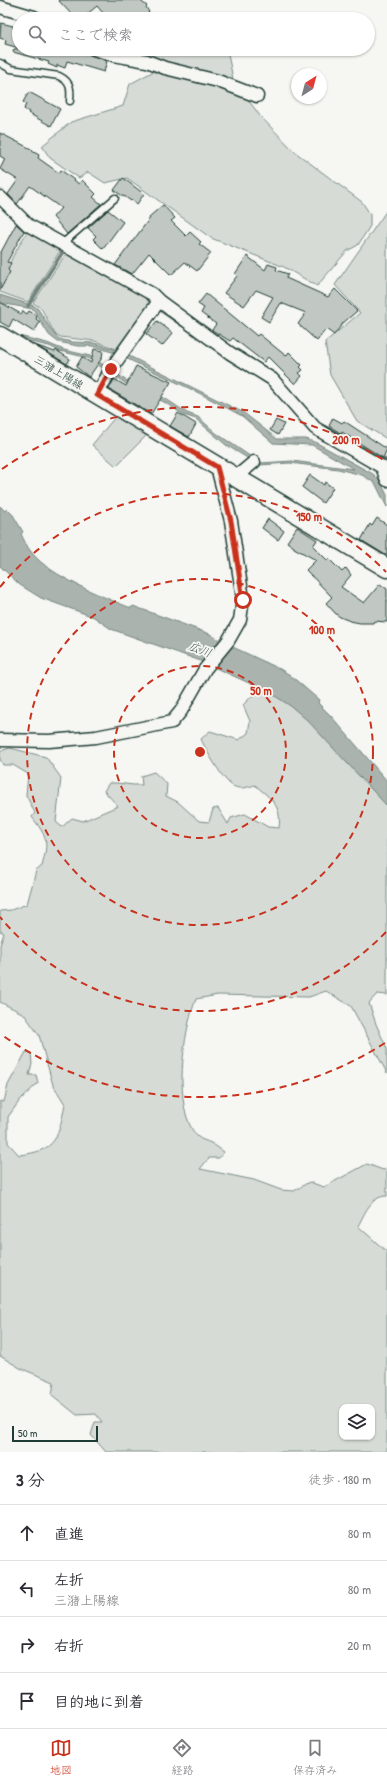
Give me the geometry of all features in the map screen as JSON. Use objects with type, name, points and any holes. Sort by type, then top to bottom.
[{"type":"main road","name":"三潴上陽線","points":[[0,336],[387,568]]},
{"type":"street","points":[[2,8],[16,12]]},
{"type":"street","points":[[120,56],[147,61],[164,68],[218,81],[257,96]]},
{"type":"street","points":[[0,197],[28,225],[152,294],[159,301],[230,352],[272,379],[315,428],[382,467],[387,480]]},
{"type":"street","points":[[97,395],[111,369],[159,301]]},
{"type":"street","points":[[235,478],[254,462]]},
{"type":"street","points":[[0,740],[49,741],[96,738],[172,722],[181,711],[204,669],[228,641],[240,620],[243,600],[231,521],[217,467]]},
{"type":"lane","points":[[0,63],[11,68],[59,76],[66,80],[71,88],[70,101]]},
{"type":"lane","points":[[62,244],[115,198]]},
{"type":"shaded area","points":[[151,56],[228,56],[233,79],[260,116],[295,152],[362,202],[370,214],[370,226],[358,245],[347,251],[317,286],[284,267],[211,238],[127,178],[105,183],[88,172],[79,178],[50,158],[42,146],[71,122],[123,106],[130,84],[154,71]]},
{"type":"shaded area","points":[[387,210],[387,439],[357,421],[330,375],[325,342],[360,313],[335,285]]},
{"type":"shaded area","points":[[28,230],[61,249],[28,302],[0,292],[0,288],[12,258]]},
{"type":"shaded area","points":[[67,252],[148,299],[148,305],[116,349],[95,341],[60,337],[55,334],[41,308],[33,303]]},
{"type":"shaded area","points":[[116,416],[147,435],[116,466],[92,445]]},
{"type":"shaded area","points":[[270,686],[360,765],[387,800],[387,995],[377,994],[369,1003],[387,1049],[387,1073],[351,1006],[326,991],[309,997],[218,995],[196,999],[191,1013],[187,1030],[182,1069],[184,1108],[189,1124],[197,1136],[224,1152],[219,1158],[209,1158],[200,1169],[254,1180],[281,1190],[294,1191],[309,1182],[324,1187],[367,1164],[383,1170],[387,1169],[387,1196],[377,1199],[369,1206],[358,1226],[387,1252],[387,1452],[106,1452],[91,1435],[95,1422],[102,1422],[96,1414],[77,1415],[52,1395],[54,1382],[20,1368],[0,1356],[0,1101],[4,1102],[8,1085],[26,1052],[31,1053],[32,1064],[29,1075],[36,1075],[38,1083],[20,1100],[8,1117],[8,1143],[19,1155],[32,1153],[48,1146],[54,1141],[57,1134],[65,1104],[53,1085],[39,1035],[24,1014],[0,1002],[0,945],[4,933],[0,931],[0,911],[11,910],[27,904],[36,871],[42,866],[46,845],[44,835],[32,817],[35,813],[26,795],[28,774],[13,765],[3,765],[0,759],[0,751],[10,748],[46,757],[61,778],[56,822],[62,827],[72,818],[83,821],[118,806],[104,791],[109,783],[142,785],[141,776],[154,772],[167,784],[166,796],[178,802],[199,821],[209,822],[213,809],[218,808],[228,824],[231,818],[245,814],[268,827],[279,828],[279,814],[274,803],[255,785],[238,788],[229,783],[215,765],[201,739],[210,731],[239,740],[248,733],[250,721],[243,705],[254,694]]},
{"type":"water","points":[[0,295],[34,306],[38,309],[54,334],[59,339],[72,342],[94,343],[117,350],[244,413],[277,439],[306,439],[315,442],[373,474],[380,481],[387,495],[387,507],[375,483],[362,475],[338,469],[290,463],[259,465],[226,445],[196,419],[184,415],[164,402],[128,385],[88,358],[60,351],[49,346],[10,337],[11,334],[90,356],[130,383],[166,399],[187,413],[198,417],[216,433],[260,463],[292,461],[354,469],[312,445],[273,443],[242,416],[199,393],[115,353],[93,346],[78,346],[58,342],[49,335],[33,309],[0,303]]},
{"type":"water","name":"広川","points":[[0,506],[5,511],[7,509],[13,515],[23,532],[21,534],[24,541],[40,562],[64,578],[92,592],[131,608],[133,606],[210,634],[222,642],[290,675],[319,700],[318,703],[387,781],[387,806],[308,721],[292,707],[269,692],[198,660],[111,629],[94,617],[41,598],[20,585],[0,566]]},
{"type":"building","points":[[58,0],[139,0],[147,6],[146,7],[149,12],[102,12],[97,6],[90,12],[69,12]]},
{"type":"building","points":[[1,23],[12,26],[12,46],[5,44],[6,40],[0,38]]},
{"type":"building","points":[[27,56],[94,56],[107,61],[104,72],[67,61],[65,68],[57,65],[57,68],[48,64],[49,62]]},
{"type":"building","points":[[29,92],[60,109],[51,126],[28,113],[29,112],[24,109],[26,104],[23,102]]},
{"type":"building","points":[[0,133],[33,150],[32,151],[39,155],[38,158],[59,173],[61,170],[79,184],[82,180],[96,194],[93,197],[101,204],[67,234],[53,217],[61,208],[30,186],[17,204],[8,194],[18,180],[0,169],[5,159],[0,156]]},
{"type":"building","points":[[123,178],[144,194],[137,204],[114,190]]},
{"type":"building","points":[[163,205],[175,218],[171,221],[186,236],[190,232],[201,242],[199,244],[211,253],[197,271],[185,262],[171,275],[149,253],[132,274],[115,265],[150,218],[149,217]]},
{"type":"building","points":[[108,210],[123,222],[103,249],[93,239],[96,236],[88,228]]},
{"type":"building","points":[[16,224],[24,231],[7,262],[11,263],[8,270],[10,272],[0,290],[0,254]]},
{"type":"building","points":[[247,256],[265,270],[268,264],[277,267],[276,270],[288,274],[286,278],[328,297],[335,289],[357,311],[343,323],[334,335],[326,329],[317,341],[298,324],[306,313],[281,303],[269,322],[261,317],[273,297],[256,290],[244,306],[224,293],[237,276],[235,274]]},
{"type":"building","points":[[206,294],[257,336],[259,334],[286,356],[289,352],[302,365],[300,367],[303,370],[299,373],[302,376],[295,384],[268,357],[264,362],[233,338],[230,341],[212,330],[216,324],[201,313],[204,308],[198,304]]},
{"type":"building","points":[[0,302],[21,314],[23,311],[27,314],[29,311],[37,316],[36,319],[40,322],[34,332],[13,319],[9,327],[0,322]]},
{"type":"building","points":[[157,321],[173,333],[162,346],[146,334]]},
{"type":"building","points":[[35,345],[55,352],[56,350],[70,359],[67,364]]},
{"type":"building","points":[[94,349],[103,351],[102,358],[89,377],[76,367],[82,357],[91,363]]},
{"type":"building","points":[[136,366],[171,382],[151,414],[109,389],[114,379],[126,386]]},
{"type":"building","points":[[178,413],[196,424],[189,437],[170,426]]},
{"type":"building","points":[[333,418],[342,423],[344,421],[387,449],[383,458],[342,432],[342,434],[329,426]]},
{"type":"building","points":[[276,420],[284,424],[278,435],[270,430]]},
{"type":"building","points":[[310,475],[324,485],[325,482],[333,488],[323,503],[302,487]]},
{"type":"building","points":[[377,518],[387,525],[387,556],[361,540],[370,524],[372,526]]},
{"type":"building","points":[[268,519],[284,531],[278,540],[262,528]]},
{"type":"building","points":[[297,527],[317,540],[313,546],[327,560],[329,559],[342,572],[346,568],[351,575],[341,587],[364,603],[380,584],[387,589],[387,622],[374,621],[373,623],[360,623],[340,617],[335,613],[326,603],[332,597],[306,570],[316,560],[294,548],[287,542]]},
{"type":"waterway","points":[[28,306],[64,250]]},
{"type":"waterway","points":[[163,312],[182,325]]},
{"type":"waterway","points":[[292,392],[300,403]]},
{"type":"waterway","points":[[325,427],[340,435]]},
{"type":"waterway","points":[[362,447],[377,457],[387,460]]},
{"type":"route","points":[[111,369],[97,395],[217,467],[231,521],[243,600]]}]
